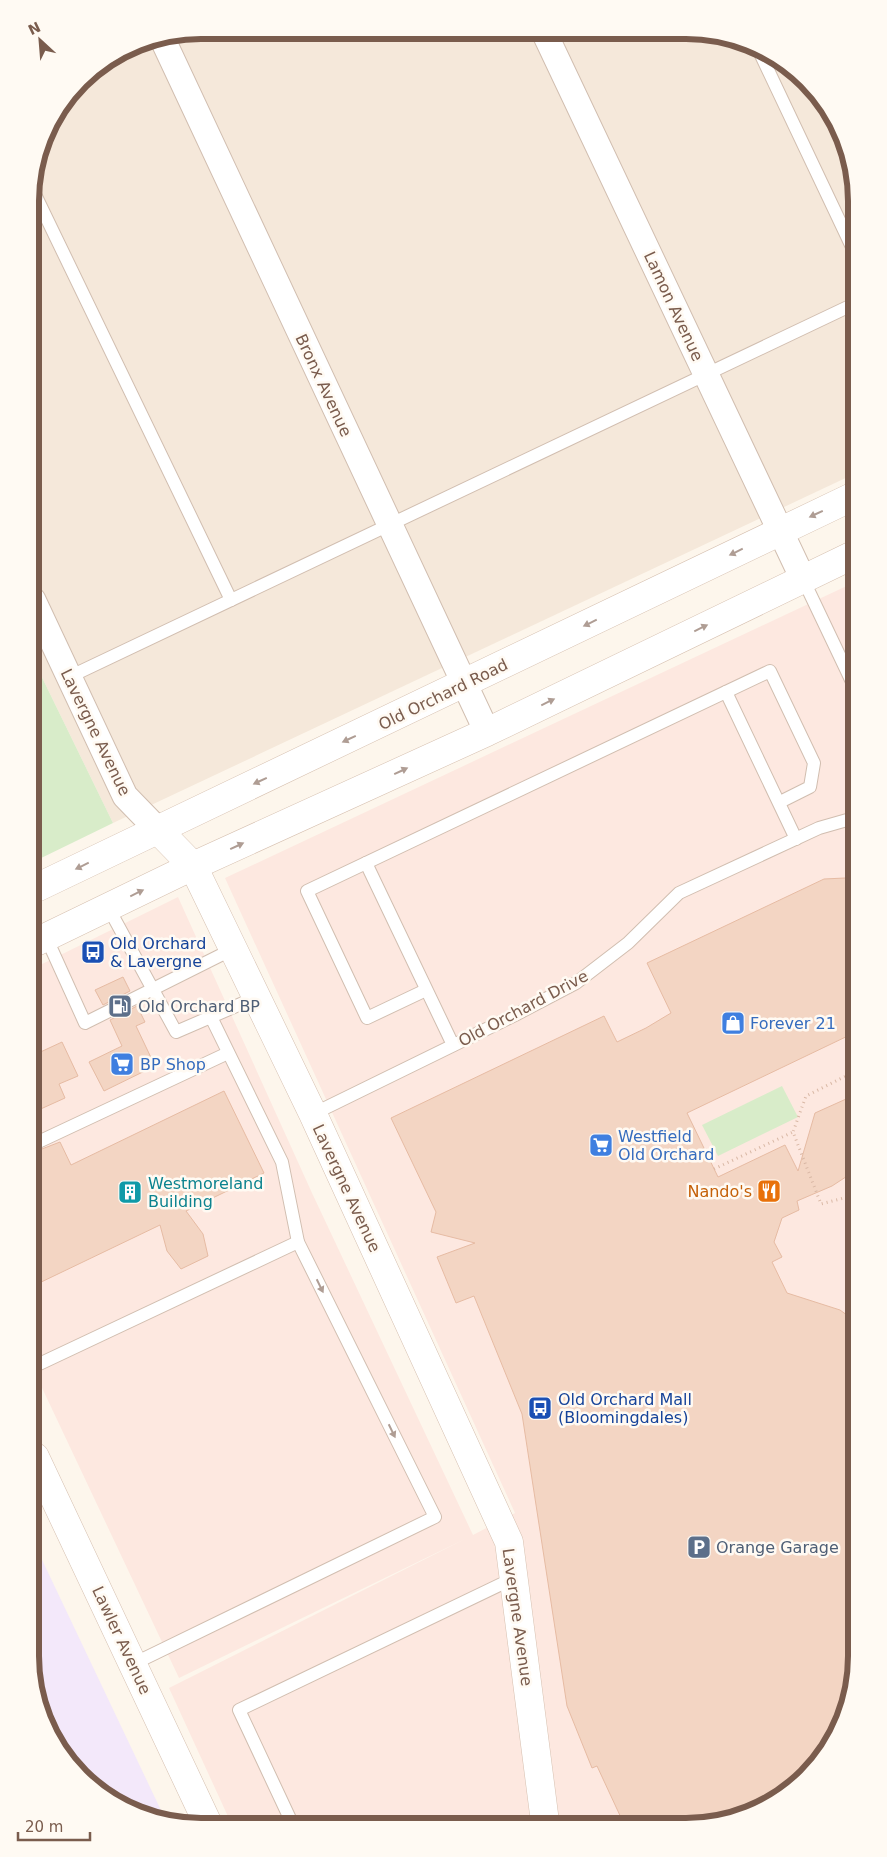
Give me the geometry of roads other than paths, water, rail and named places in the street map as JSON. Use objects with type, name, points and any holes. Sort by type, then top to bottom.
[{"type":"main road","name":"Old Orchard Road","points":[[39,887],[848,499]]},
{"type":"main road","points":[[40,940],[193,866],[487,732],[848,557]]},
{"type":"main road","name":"Lavergne Avenue","points":[[157,829],[193,866],[313,1114],[509,1542],[544,1818]]},
{"type":"main road","name":"Lawler Avenue","points":[[39,1472],[133,1664],[205,1818]]},
{"type":"street","name":"Lamon Avenue","points":[[547,39],[803,579]]},
{"type":"street","name":"Bronx Avenue","points":[[164,43],[487,732]]},
{"type":"street","name":"Lavergne Avenue","points":[[39,613],[125,796],[157,829]]},
{"type":"lane","points":[[762,58],[848,239]]},
{"type":"lane","points":[[39,201],[231,600]]},
{"type":"lane","points":[[69,677],[848,307]]},
{"type":"lane","points":[[803,579],[848,674]]},
{"type":"lane","points":[[426,990],[367,1018],[308,891],[770,671],[814,764],[810,787],[780,802]]},
{"type":"lane","points":[[726,692],[796,839]]},
{"type":"lane","name":"Old Orchard Drive","points":[[313,1114],[576,982],[628,943],[679,893],[819,828],[848,820]]},
{"type":"lane","points":[[366,864],[453,1045]]},
{"type":"lane","points":[[108,907],[176,1032],[257,997]]},
{"type":"lane","points":[[40,940],[85,1023],[233,949]]},
{"type":"lane","points":[[133,1664],[435,1517],[298,1242],[282,1162],[211,1016]]},
{"type":"lane","points":[[39,1142],[228,1053]]},
{"type":"lane","points":[[39,1364],[298,1242]]},
{"type":"lane","points":[[290,1818],[239,1710],[514,1578]]},
{"type":"place","name":"Old Orchard & Lavergne","points":[[93,952]]},
{"type":"place","name":"Old Orchard BP","points":[[120,1006]]},
{"type":"place","name":"Forever 21","points":[[733,1023]]},
{"type":"place","name":"BP Shop","points":[[122,1064]]},
{"type":"place","name":"Westfield Old Orchard","points":[[601,1145]]},
{"type":"place","name":"Nando's","points":[[769,1191]]},
{"type":"place","name":"Westmoreland Building","points":[[130,1192]]},
{"type":"place","name":"Old Orchard Mall (Bloomingdales)","points":[[540,1408]]},
{"type":"place","name":"Orange Garage","points":[[699,1547]]}]
